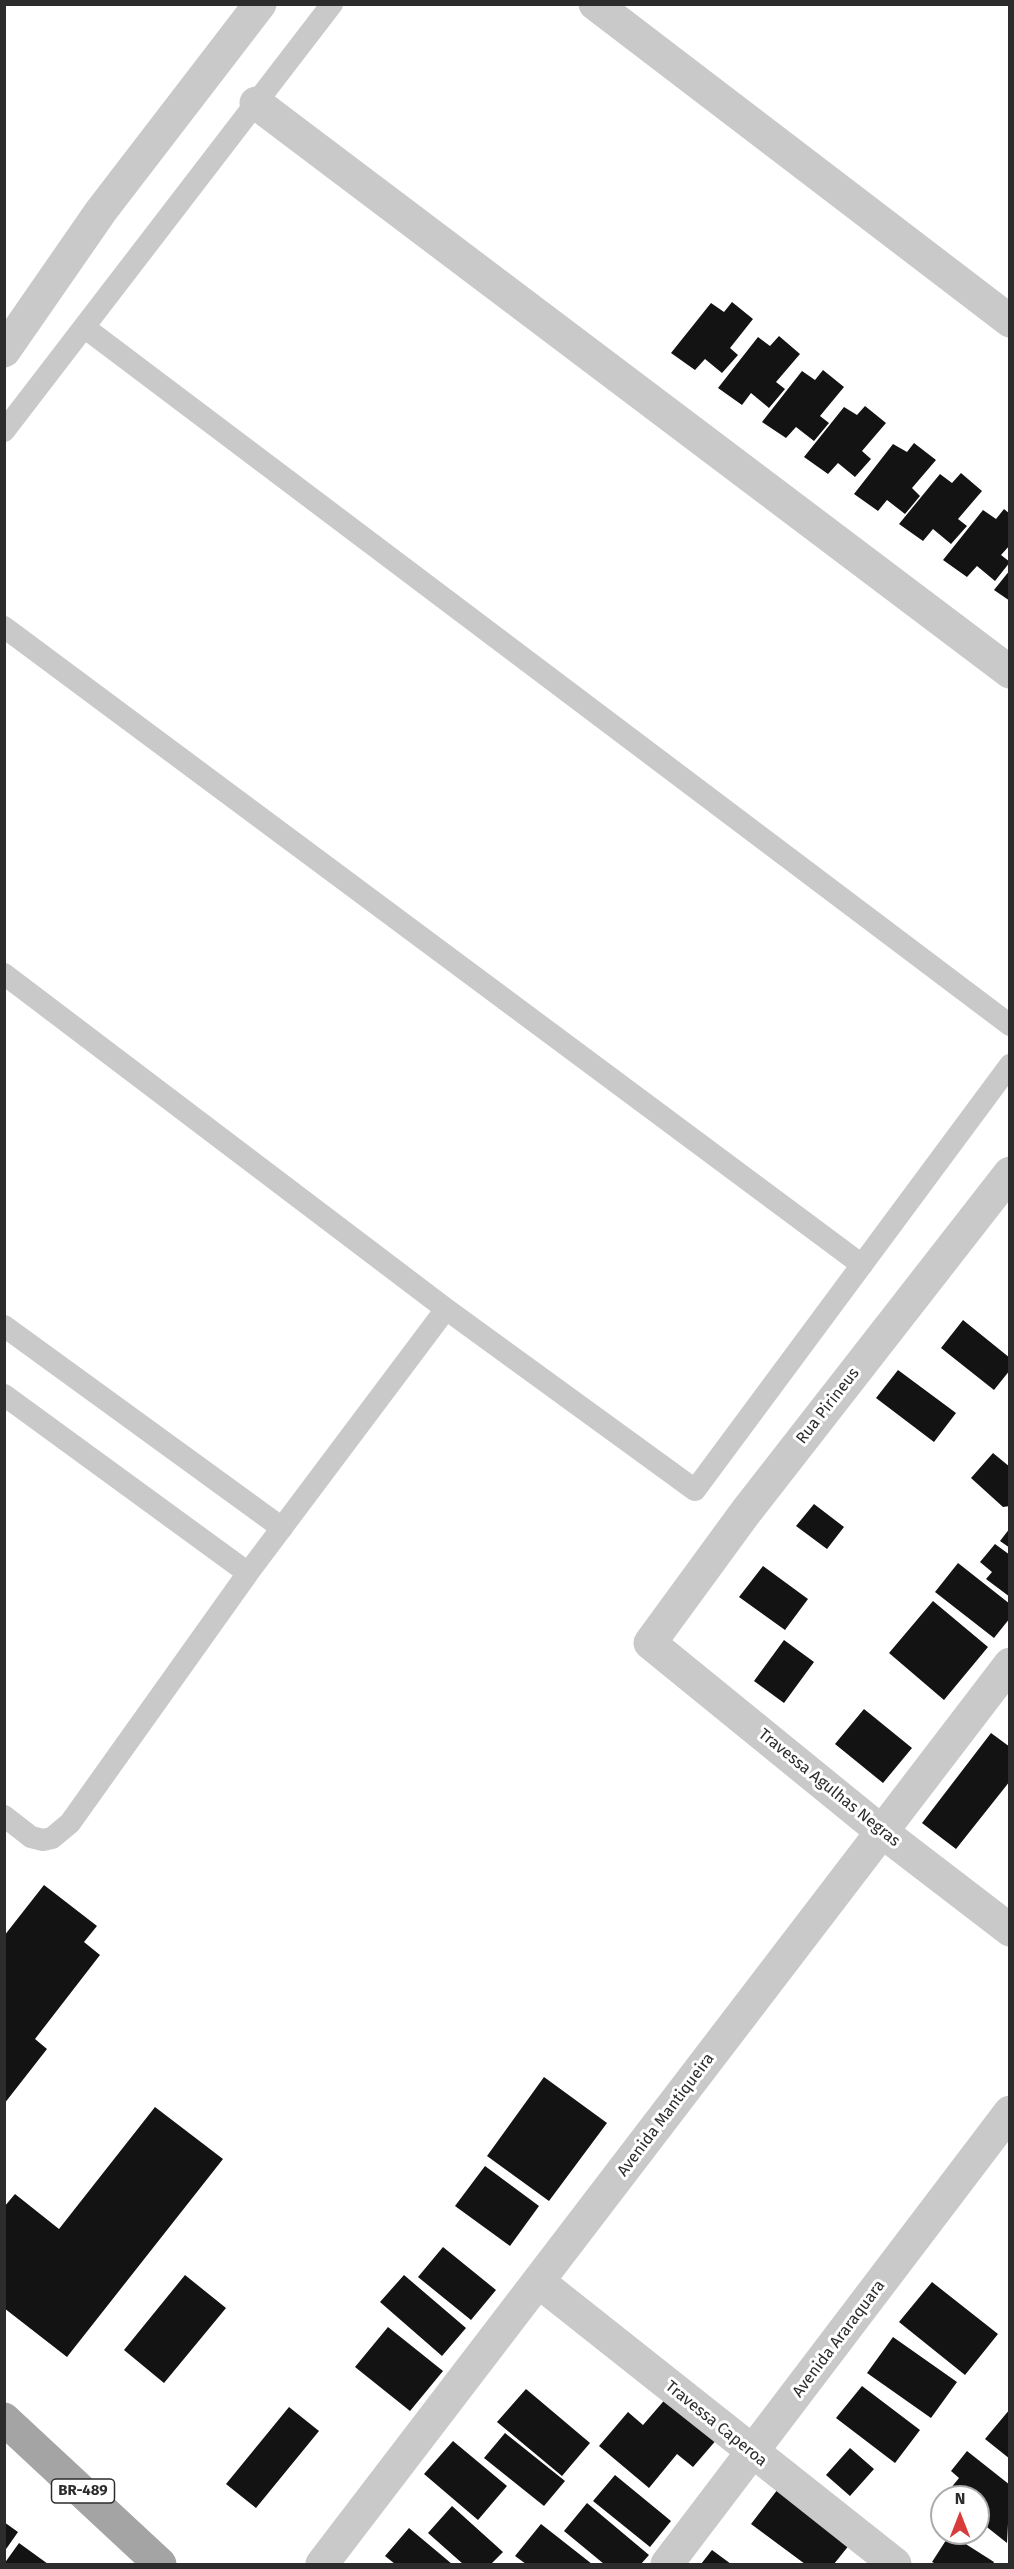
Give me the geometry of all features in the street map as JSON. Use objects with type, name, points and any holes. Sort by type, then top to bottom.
[{"type":"main road","name":"BR-489","points":[[4,2419],[160,2565]]},
{"type":"street","points":[[4,351],[101,211],[260,4]]},
{"type":"street","points":[[595,4],[1010,321]]},
{"type":"street","points":[[256,103],[1010,672]]},
{"type":"street","name":"Rua Pirineus","points":[[650,1643],[745,1513],[1010,1173]]},
{"type":"street","name":"Travessa Agulhas Negras","points":[[650,1643],[881,1831],[1010,1930]]},
{"type":"street","name":"Avenida Mantiqueira","points":[[322,2565],[1010,1664]]},
{"type":"street","name":"Avenida Araraquara","points":[[667,2565],[1010,2112]]},
{"type":"street","name":"Travessa Caperoa","points":[[539,2282],[895,2565]]},
{"type":"lane","points":[[4,431],[332,4]]},
{"type":"lane","points":[[84,327],[1010,1026]]},
{"type":"lane","points":[[4,627],[862,1265]]},
{"type":"lane","points":[[4,974],[446,1309],[695,1490],[1010,1065]]},
{"type":"lane","points":[[4,1816],[31,1837],[43,1840],[52,1838],[70,1822],[248,1573],[446,1309]]},
{"type":"lane","points":[[4,1326],[282,1528]]},
{"type":"lane","points":[[4,1395],[248,1573]]},
{"type":"building","points":[[732,302],[753,319],[730,348],[738,355],[722,373],[705,359],[695,370],[671,353],[711,303],[724,312]]},
{"type":"building","points":[[779,336],[800,354],[776,382],[785,389],[769,408],[751,393],[742,405],[718,388],[758,337],[770,346]]},
{"type":"building","points":[[823,370],[844,387],[820,416],[829,423],[814,441],[796,427],[786,438],[762,422],[802,371],[815,380]]},
{"type":"building","points":[[865,406],[886,423],[862,451],[871,459],[855,477],[838,463],[828,474],[804,457],[844,407],[857,415]]},
{"type":"building","points":[[914,443],[936,460],[912,488],[920,496],[905,514],[887,500],[878,511],[854,494],[893,444],[907,452]]},
{"type":"building","points":[[961,473],[982,491],[958,519],[967,526],[951,544],[933,529],[923,541],[899,524],[940,474],[952,483]]},
{"type":"building","points":[[1004,509],[1010,514],[1010,545],[1001,555],[1010,562],[995,581],[977,566],[967,577],[943,560],[983,510],[996,519]]},
{"type":"building","points":[[1010,570],[1010,601],[994,590]]},
{"type":"building","points":[[963,1320],[1010,1358],[1010,1370],[994,1390],[941,1348]]},
{"type":"building","points":[[898,1370],[956,1413],[934,1442],[876,1398]]},
{"type":"building","points":[[993,1453],[1010,1467],[1010,1506],[1003,1507],[971,1478]]},
{"type":"building","points":[[814,1504],[844,1527],[827,1549],[796,1526]]},
{"type":"building","points":[[1010,1528],[1010,1548],[1000,1541]]},
{"type":"building","points":[[995,1544],[1010,1555],[1010,1597],[986,1579],[992,1572],[980,1562]]},
{"type":"building","points":[[958,1563],[1010,1604],[1010,1618],[994,1638],[935,1592]]},
{"type":"building","points":[[763,1566],[808,1599],[785,1630],[739,1597]]},
{"type":"building","points":[[933,1601],[988,1647],[944,1700],[889,1653]]},
{"type":"building","points":[[784,1640],[814,1662],[784,1703],[754,1681]]},
{"type":"building","points":[[864,1709],[912,1748],[883,1783],[835,1744]]},
{"type":"building","points":[[991,1733],[1010,1747],[1010,1781],[956,1849],[922,1823]]},
{"type":"building","points":[[44,1885],[97,1926],[84,1942],[100,1955],[35,2039],[47,2049],[4,2104],[4,1936]]},
{"type":"building","points":[[544,2077],[607,2123],[549,2201],[487,2156]]},
{"type":"building","points":[[155,2107],[223,2159],[67,2357],[4,2308],[4,2207],[15,2194],[59,2229]]},
{"type":"building","points":[[485,2166],[539,2206],[510,2246],[455,2206]]},
{"type":"building","points":[[443,2247],[496,2290],[471,2320],[418,2277]]},
{"type":"building","points":[[185,2275],[226,2308],[164,2383],[124,2350]]},
{"type":"building","points":[[404,2275],[466,2328],[442,2356],[380,2302]]},
{"type":"building","points":[[932,2282],[998,2334],[965,2375],[899,2322]]},
{"type":"building","points":[[388,2327],[443,2371],[410,2411],[355,2367]]},
{"type":"building","points":[[893,2337],[957,2382],[931,2418],[867,2373]]},
{"type":"building","points":[[862,2386],[920,2430],[895,2463],[836,2418]]},
{"type":"building","points":[[526,2389],[590,2443],[562,2476],[497,2422]]},
{"type":"building","points":[[668,2396],[718,2438],[693,2467],[677,2454],[649,2488],[599,2446],[628,2412],[643,2425]]},
{"type":"building","points":[[289,2407],[319,2431],[256,2508],[226,2484]]},
{"type":"building","points":[[1010,2409],[1010,2459],[985,2439]]},
{"type":"building","points":[[505,2433],[565,2481],[544,2506],[484,2458]]},
{"type":"building","points":[[453,2441],[507,2486],[478,2520],[424,2474]]},
{"type":"building","points":[[850,2448],[874,2469],[850,2496],[826,2475]]},
{"type":"building","points":[[967,2451],[1010,2485],[1007,2543],[990,2530],[990,2485],[953,2485],[959,2478],[951,2471]]},
{"type":"building","points":[[615,2475],[671,2521],[650,2547],[593,2501]]},
{"type":"building","points":[[778,2489],[850,2544],[834,2564],[805,2564],[751,2524]]},
{"type":"building","points":[[587,2503],[649,2555],[641,2564],[604,2564],[564,2531]]},
{"type":"building","points":[[452,2506],[503,2552],[491,2564],[463,2564],[428,2533]]},
{"type":"building","points":[[4,2522],[18,2532],[4,2552]]},
{"type":"building","points":[[541,2524],[592,2564],[526,2564],[515,2556]]},
{"type":"building","points":[[409,2528],[452,2564],[395,2564],[385,2556]]},
{"type":"building","points":[[19,2543],[48,2564],[4,2564]]},
{"type":"building","points":[[943,2545],[967,2545],[994,2562],[993,2564],[936,2564],[932,2562]]},
{"type":"building","points":[[712,2550],[731,2564],[701,2564]]}]
